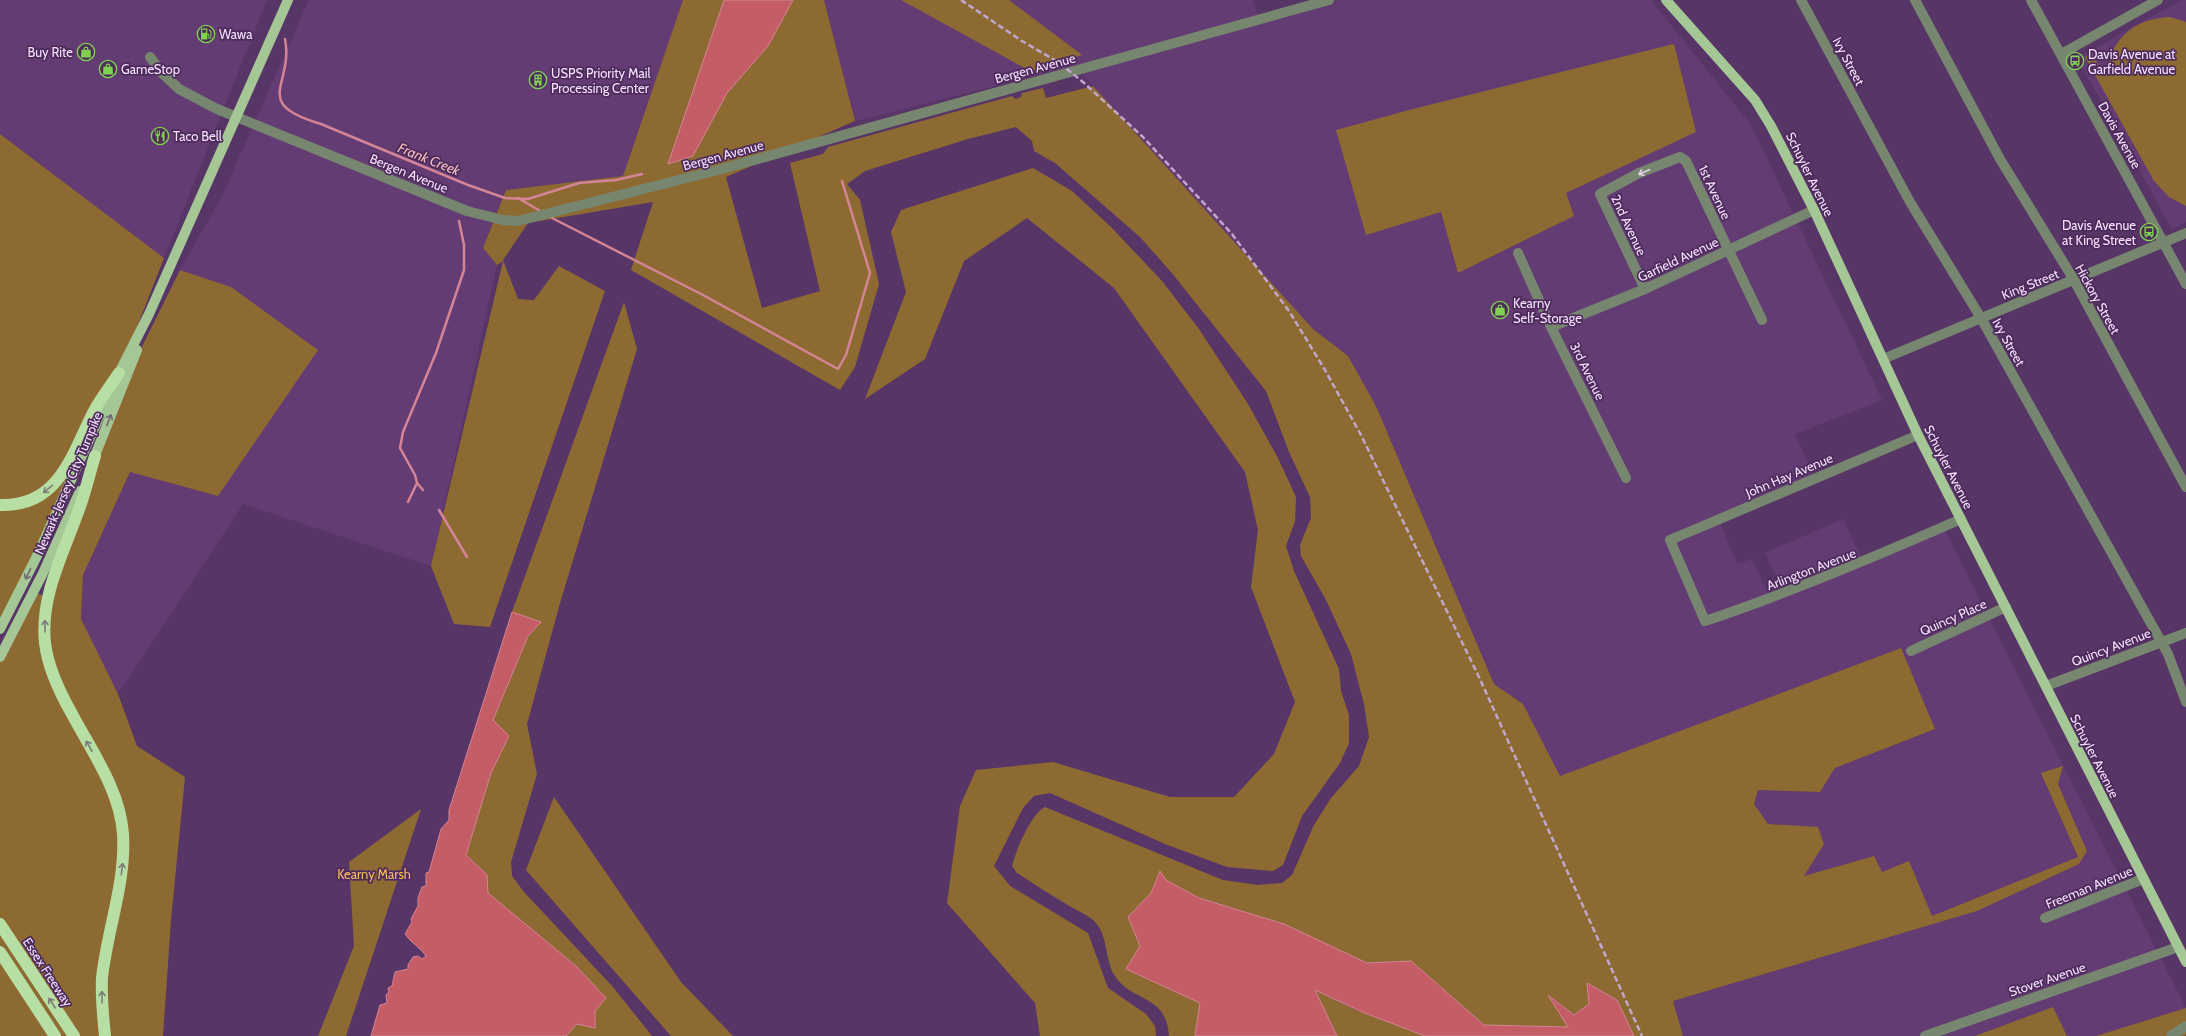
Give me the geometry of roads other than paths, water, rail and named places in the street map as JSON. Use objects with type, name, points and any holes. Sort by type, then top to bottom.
[{"type":"highway","points":[[0,505],[13,505],[32,499],[51,487],[72,460],[94,410],[119,373]]},
{"type":"highway","points":[[95,456],[79,509],[50,589],[45,612],[44,629],[47,652],[55,677],[71,712],[110,786],[122,824],[122,870],[102,977],[102,1004],[105,1036]]},
{"type":"highway","name":"Essex Freeway","points":[[0,924],[74,1036]]},
{"type":"highway","points":[[0,952],[55,1036]]},
{"type":"main road","name":"Newark-Jersey City Turnpike","points":[[0,629],[49,531],[119,373],[149,314],[288,0]]},
{"type":"main road","name":"Schuyler Avenue","points":[[1666,0],[1764,113],[1814,210],[1918,435],[2186,962]]},
{"type":"main road","name":"Newark-Jersey City Turnpike","points":[[0,657],[43,573],[95,456],[128,375],[149,314]]},
{"type":"street","name":"Bergen Avenue","points":[[150,57],[162,73],[179,89],[236,118],[467,211],[503,220],[518,221],[537,218],[760,158],[1329,0]]},
{"type":"street","name":"Ivy Street","points":[[1801,0],[1910,202],[1981,318],[2168,654],[2186,702]]},
{"type":"street","name":"Hickory Street","points":[[1914,0],[2000,159],[2074,280],[2186,487]]},
{"type":"street","name":"Davis Avenue","points":[[2031,0],[2186,284]]},
{"type":"street","points":[[2061,54],[2144,3],[2158,0]]},
{"type":"street","name":"1st Avenue","points":[[1600,194],[1639,173],[1680,157],[1686,161],[1727,250],[1762,320]]},
{"type":"street","name":"2nd Avenue","points":[[1600,194],[1645,289]]},
{"type":"street","name":"Garfield Avenue","points":[[1551,327],[1645,289],[1814,210]]},
{"type":"street","name":"King Street","points":[[1883,359],[2186,233]]},
{"type":"street","name":"3rd Avenue","points":[[1518,254],[1551,327],[1626,478]]},
{"type":"street","name":"John Hay Avenue","points":[[1690,585],[1670,540],[1918,435]]},
{"type":"street","name":"Arlington Avenue","points":[[1690,585],[1705,622],[1762,602],[1864,562],[1961,519]]},
{"type":"street","name":"Quincy Place","points":[[1911,651],[2006,607]]},
{"type":"street","name":"Quincy Avenue","points":[[2046,686],[2186,633]]},
{"type":"street","name":"Freeman Avenue","points":[[2045,918],[2143,879]]},
{"type":"street","name":"Stover Avenue","points":[[1925,1036],[2178,947]]},
{"type":"street","points":[[2171,1036],[2186,1026]]},
{"type":"waterway","name":"Frank Creek","points":[[285,39],[286,55],[280,91],[281,100],[287,108],[299,116],[468,185],[505,198],[528,199],[579,183],[616,180],[642,174]]},
{"type":"waterway","points":[[550,217],[703,295],[838,369],[846,355],[870,273],[842,181]]},
{"type":"waterway","points":[[518,198],[542,212]]},
{"type":"waterway","points":[[408,502],[417,483],[415,475],[400,448],[403,432],[436,353],[464,270],[464,245],[459,221]]},
{"type":"waterway","points":[[417,483],[423,490]]},
{"type":"waterway","points":[[439,510],[467,557]]},
{"type":"railway","points":[[961,0],[1022,41],[1058,62],[1083,82],[1143,137],[1232,234],[1289,311],[1325,370],[1361,435],[1479,677],[1642,1036]]},
{"type":"place","name":"Wawa","points":[[206,34]]},
{"type":"place","name":"Buy Rite","points":[[86,52]]},
{"type":"place","name":"Davis Avenue at Garfield Avenue","points":[[2075,61]]},
{"type":"place","name":"GameStop","points":[[108,69]]},
{"type":"place","name":"USPS Priority Mail Processing Center","points":[[538,80]]},
{"type":"place","name":"Taco Bell","points":[[160,136]]},
{"type":"place","name":"Davis Avenue at King Street","points":[[2149,232]]},
{"type":"place","name":"Kearny Self-Storage","points":[[1500,310]]},
{"type":"park label","name":"Kearny Marsh","points":[[374,874]]}]
